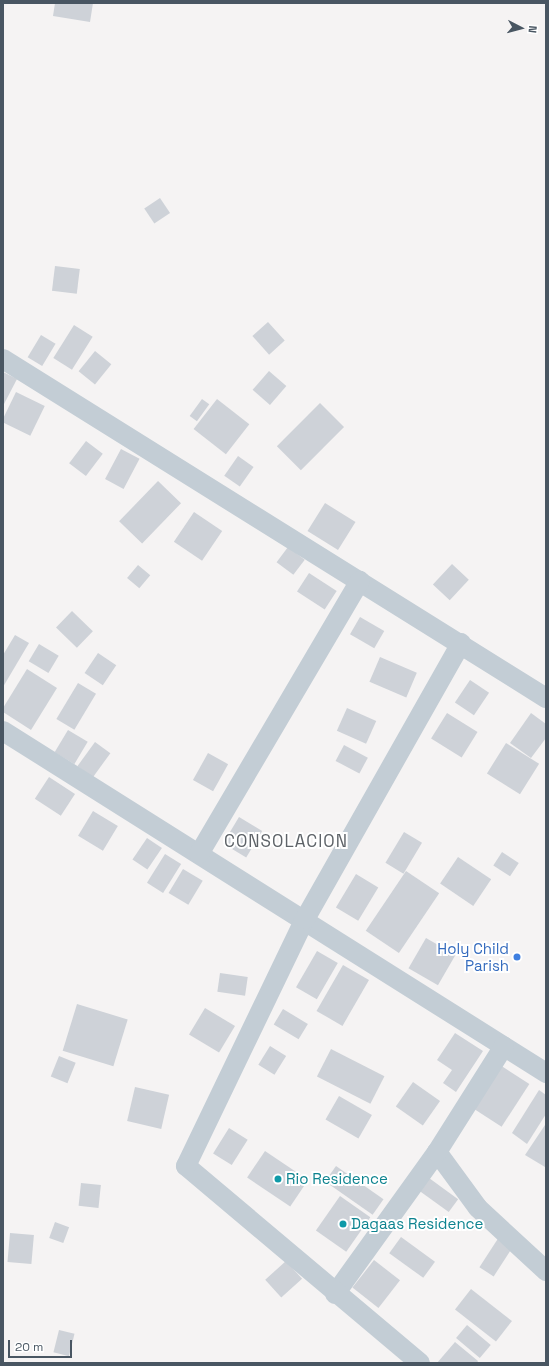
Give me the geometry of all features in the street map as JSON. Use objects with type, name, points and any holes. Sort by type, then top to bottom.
[{"type":"street","points":[[3,359],[461,643],[546,698]]},
{"type":"street","points":[[199,854],[360,581]]},
{"type":"street","points":[[420,1363],[335,1294],[186,1166],[305,919],[461,643]]},
{"type":"street","points":[[3,731],[305,919],[546,1073]]},
{"type":"street","points":[[335,1294],[437,1152],[504,1046]]},
{"type":"street","points":[[437,1152],[478,1208],[546,1271]]},
{"type":"building","points":[[55,3],[93,3],[90,22],[53,16]]},
{"type":"building","points":[[160,198],[170,213],[154,224],[144,209]]},
{"type":"building","points":[[55,266],[80,269],[77,294],[52,291]]},
{"type":"building","points":[[268,322],[285,341],[269,355],[252,336]]},
{"type":"building","points":[[74,325],[93,337],[72,370],[53,358]]},
{"type":"building","points":[[41,335],[56,344],[42,366],[28,357]]},
{"type":"building","points":[[95,351],[111,364],[95,384],[79,371]]},
{"type":"building","points":[[269,371],[286,386],[270,405],[253,390]]},
{"type":"building","points":[[3,372],[17,379],[3,406]]},
{"type":"building","points":[[16,392],[45,406],[30,436],[3,422],[3,419]]},
{"type":"building","points":[[202,399],[209,404],[197,421],[190,416]]},
{"type":"building","points":[[217,399],[249,424],[226,454],[194,429]]},
{"type":"building","points":[[320,403],[344,427],[301,470],[277,446]]},
{"type":"building","points":[[86,441],[103,454],[86,476],[69,463]]},
{"type":"building","points":[[121,449],[140,459],[124,489],[105,479]]},
{"type":"building","points":[[238,456],[254,467],[240,487],[224,476]]},
{"type":"building","points":[[158,481],[181,503],[142,544],[119,521]]},
{"type":"building","points":[[325,503],[356,522],[338,550],[308,531]]},
{"type":"building","points":[[194,512],[222,531],[202,561],[174,542]]},
{"type":"building","points":[[288,547],[305,560],[293,575],[277,562]]},
{"type":"building","points":[[452,564],[469,580],[450,600],[433,584]]},
{"type":"building","points":[[138,565],[150,575],[139,588],[127,578]]},
{"type":"building","points":[[309,573],[337,591],[325,609],[297,591]]},
{"type":"building","points":[[72,611],[93,631],[77,648],[56,628]]},
{"type":"building","points":[[360,617],[384,631],[374,648],[350,634]]},
{"type":"building","points":[[15,635],[29,643],[3,687],[3,655]]},
{"type":"building","points":[[39,644],[59,656],[48,673],[29,661]]},
{"type":"building","points":[[98,653],[116,665],[103,685],[85,673]]},
{"type":"building","points":[[380,657],[417,673],[406,697],[369,682]]},
{"type":"building","points":[[27,669],[57,688],[31,730],[3,712],[3,708]]},
{"type":"building","points":[[470,680],[489,693],[474,715],[455,702]]},
{"type":"building","points":[[78,683],[96,694],[74,730],[56,719]]},
{"type":"building","points":[[347,708],[376,721],[366,744],[337,731]]},
{"type":"building","points":[[447,713],[478,732],[462,758],[431,738]]},
{"type":"building","points":[[531,713],[546,724],[546,738],[531,758],[510,743]]},
{"type":"building","points":[[68,730],[88,742],[74,764],[55,752]]},
{"type":"building","points":[[95,742],[110,753],[93,777],[77,766]]},
{"type":"building","points":[[506,743],[539,764],[520,794],[487,774]]},
{"type":"building","points":[[344,745],[368,758],[359,774],[336,761]]},
{"type":"building","points":[[208,753],[228,764],[213,791],[193,780]]},
{"type":"building","points":[[49,777],[75,794],[61,816],[35,799]]},
{"type":"building","points":[[93,811],[118,826],[103,851],[78,836]]},
{"type":"building","points":[[239,817],[262,831],[246,857],[223,844]]},
{"type":"building","points":[[404,832],[422,843],[403,874],[385,863]]},
{"type":"building","points":[[147,838],[162,848],[147,870],[132,860]]},
{"type":"building","points":[[502,852],[519,863],[510,876],[493,865]]},
{"type":"building","points":[[165,854],[181,864],[163,893],[147,883]]},
{"type":"building","points":[[458,857],[491,879],[473,906],[440,884]]},
{"type":"building","points":[[183,869],[203,881],[188,905],[169,893]]},
{"type":"building","points":[[406,871],[439,893],[399,953],[366,931]]},
{"type":"building","points":[[356,874],[378,887],[358,921],[336,907]]},
{"type":"building","points":[[426,938],[455,955],[438,985],[408,968]]},
{"type":"building","points":[[317,951],[338,963],[317,999],[296,987]]},
{"type":"building","points":[[343,965],[369,980],[342,1026],[316,1011]]},
{"type":"building","points":[[220,973],[248,977],[245,996],[217,992]]},
{"type":"building","points":[[77,1004],[128,1019],[113,1066],[63,1051]]},
{"type":"building","points":[[205,1008],[235,1026],[219,1053],[189,1035]]},
{"type":"building","points":[[283,1009],[308,1024],[299,1039],[274,1024]]},
{"type":"building","points":[[455,1033],[483,1051],[456,1092],[443,1083],[452,1070],[437,1060]]},
{"type":"building","points":[[270,1046],[286,1056],[274,1075],[258,1065]]},
{"type":"building","points":[[331,1049],[384,1076],[370,1104],[317,1077]]},
{"type":"building","points":[[59,1056],[76,1063],[67,1083],[51,1076]]},
{"type":"building","points":[[500,1065],[529,1084],[502,1127],[472,1108]]},
{"type":"building","points":[[413,1082],[440,1101],[423,1126],[396,1107]]},
{"type":"building","points":[[135,1087],[169,1095],[161,1129],[127,1121]]},
{"type":"building","points":[[539,1090],[546,1095],[546,1114],[527,1144],[512,1133]]},
{"type":"building","points":[[339,1096],[372,1115],[358,1138],[326,1119]]},
{"type":"building","points":[[545,1125],[546,1126],[545,1167],[525,1155]]},
{"type":"building","points":[[229,1128],[248,1140],[232,1165],[213,1153]]},
{"type":"building","name":"Rio Residence","points":[[265,1151],[308,1180],[290,1207],[247,1178]]},
{"type":"building","points":[[336,1166],[384,1199],[373,1215],[325,1182]]},
{"type":"building","points":[[429,1178],[458,1199],[449,1212],[420,1191]]},
{"type":"building","points":[[81,1183],[101,1185],[98,1208],[79,1206]]},
{"type":"building","name":"Dagaas Residence","points":[[340,1196],[370,1217],[346,1252],[316,1230]]},
{"type":"building","points":[[55,1222],[69,1227],[63,1243],[49,1238]]},
{"type":"building","points":[[10,1233],[34,1235],[31,1264],[7,1262]]},
{"type":"building","points":[[401,1237],[435,1262],[423,1278],[389,1253]]},
{"type":"building","points":[[499,1237],[513,1246],[494,1276],[479,1267]]},
{"type":"building","points":[[374,1260],[400,1280],[378,1308],[352,1288]]},
{"type":"building","points":[[286,1261],[302,1279],[281,1298],[265,1280]]},
{"type":"building","points":[[471,1289],[512,1321],[496,1342],[455,1309]]},
{"type":"building","points":[[467,1325],[491,1345],[480,1358],[456,1338]]},
{"type":"building","points":[[59,1330],[75,1334],[69,1356],[53,1352]]},
{"type":"building","points":[[455,1342],[478,1361],[477,1363],[437,1363]]},
{"type":"place","name":"Holy Child Parish","points":[[517,957]]},
{"type":"place","name":"Rio Residence","points":[[278,1179]]},
{"type":"place","name":"Dagaas Residence","points":[[343,1224]]},
{"type":"district","name":"CONSOLACION","points":[[286,842]]}]
